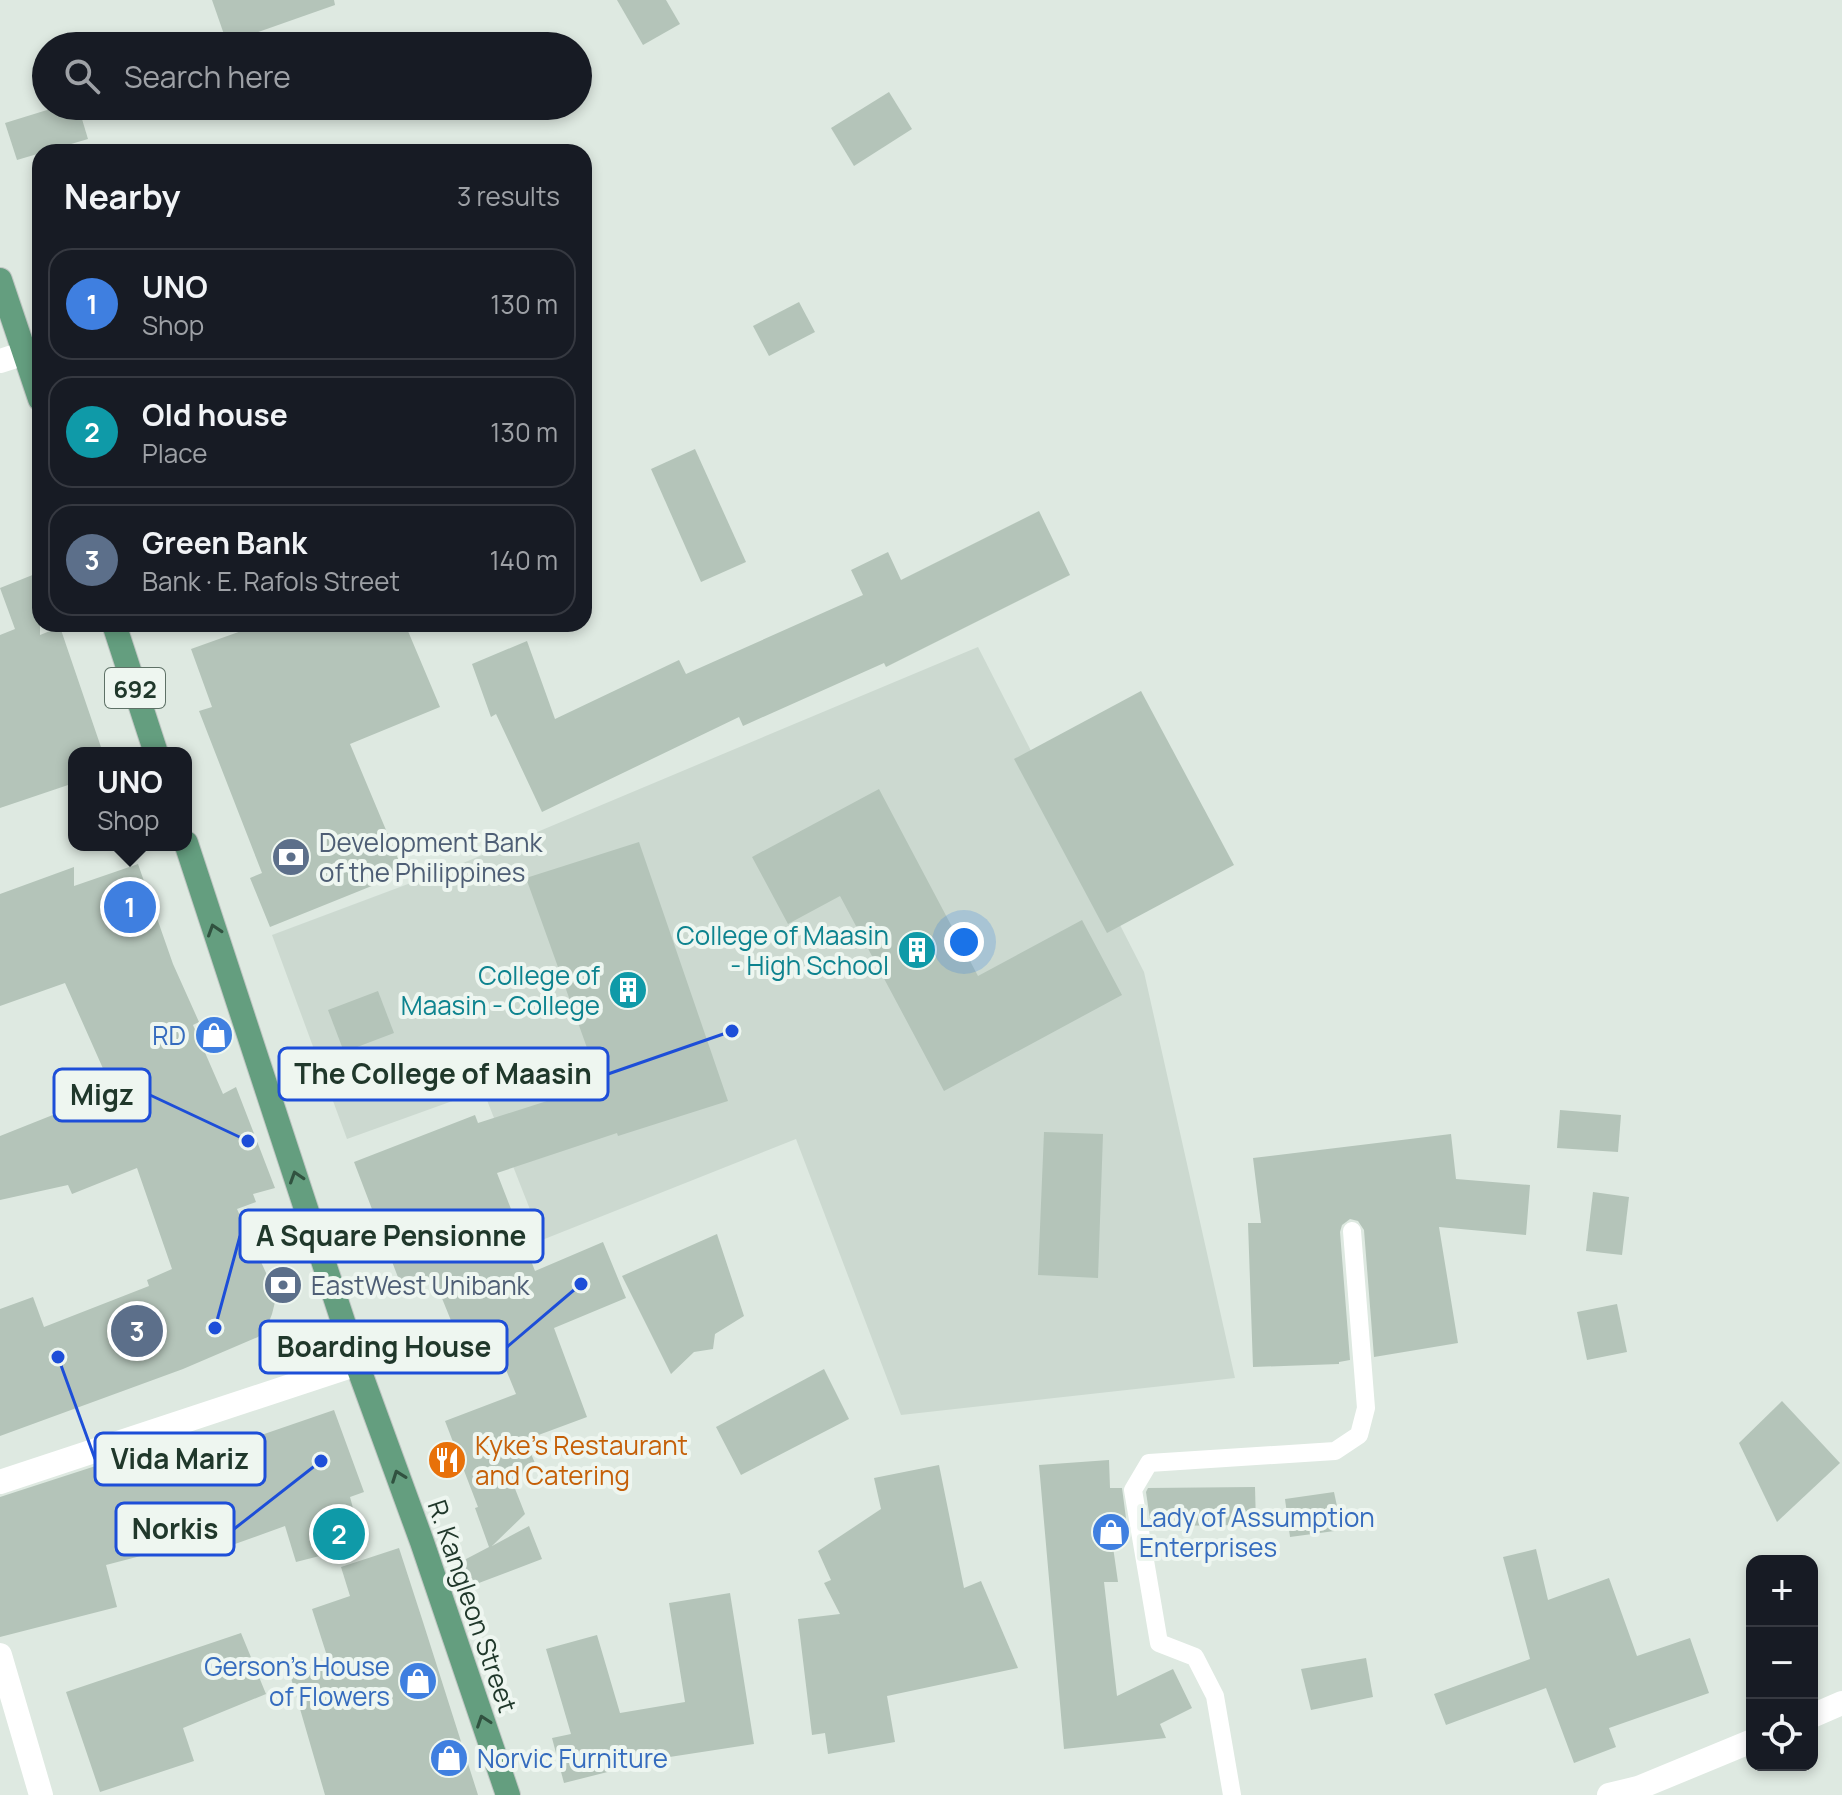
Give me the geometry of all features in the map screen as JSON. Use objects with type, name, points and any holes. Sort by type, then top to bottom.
[{"type":"main road","points":[[0,280],[32,374]]},
{"type":"main road","name":"692","points":[[117,632],[154,747]]},
{"type":"main road","name":"R. Kangleon Street","points":[[189,851],[357,1364],[422,1542],[508,1795]]},
{"type":"street","points":[[0,361],[25,353]]},
{"type":"street","points":[[0,1482],[357,1364]]},
{"type":"street","points":[[0,1655],[41,1795]]},
{"type":"street","points":[[1818,1713],[1842,1703]]},
{"type":"street","points":[[1609,1795],[1639,1792],[1746,1744]]},
{"type":"lane","points":[[1232,1795],[1215,1696],[1195,1657],[1159,1643],[1133,1490],[1149,1463],[1335,1451],[1359,1435],[1366,1408],[1352,1231]]},
{"type":"shaded area","points":[[978,647],[1144,972],[1235,1378],[901,1415],[796,1139],[542,1240],[483,1090],[347,1139],[272,935],[456,866]]},
{"type":"building","points":[[212,0],[334,0],[335,5],[258,32],[223,32]]},
{"type":"building","points":[[617,0],[666,0],[680,24],[643,45]]},
{"type":"building","points":[[889,92],[912,129],[854,166],[831,128]]},
{"type":"building","points":[[32,115],[32,120],[82,120],[88,139],[71,144],[32,144],[32,156],[17,160],[5,123]]},
{"type":"building","points":[[799,302],[815,332],[769,356],[753,326]]},
{"type":"building","points":[[695,449],[746,562],[701,582],[651,469]]},
{"type":"building","points":[[1039,511],[1070,575],[886,667],[884,663],[743,726],[739,717],[542,812],[496,714],[491,717],[472,664],[527,641],[555,719],[679,660],[686,674],[863,595],[851,570],[888,552],[901,580]]},
{"type":"building","points":[[32,575],[32,632],[40,632],[40,635],[62,632],[101,747],[68,747],[68,785],[0,808],[0,635],[15,629],[0,588]]},
{"type":"building","points":[[239,632],[408,632],[440,707],[350,744],[404,873],[270,927],[250,878],[262,873],[199,711],[212,707],[191,649]]},
{"type":"building","points":[[1141,691],[1234,865],[1107,933],[1014,759]]},
{"type":"building","name":"College of Maasin - High School","points":[[879,789],[978,976],[1082,920],[1122,995],[944,1091],[840,896],[788,924],[752,857]]},
{"type":"building","points":[[639,842],[728,1101],[618,1136],[617,1133],[497,1173],[535,1271],[603,1242],[626,1298],[554,1328],[587,1417],[525,1440],[538,1470],[512,1481],[525,1514],[492,1546],[529,1526],[542,1559],[455,1592],[447,1569],[489,1547],[475,1508],[478,1507],[445,1421],[516,1394],[486,1321],[456,1333],[435,1281],[404,1293],[354,1162],[475,1115],[478,1123],[600,1084],[526,878]]},
{"type":"building","points":[[138,864],[173,964],[199,1022],[193,1025],[223,1094],[236,1087],[275,1188],[253,1194],[256,1202],[237,1209],[272,1286],[275,1302],[267,1327],[258,1337],[183,1369],[0,1436],[0,1309],[33,1297],[44,1327],[149,1286],[147,1280],[172,1269],[137,1168],[72,1194],[68,1185],[0,1200],[0,1136],[113,1091],[65,983],[0,1006],[0,894],[74,867],[74,886]]},
{"type":"building","points":[[378,991],[394,1033],[344,1052],[328,1010]]},
{"type":"building","points":[[1560,1110],[1621,1115],[1618,1152],[1557,1148]]},
{"type":"building","points":[[1044,1132],[1103,1134],[1098,1278],[1038,1275]]},
{"type":"building","points":[[1451,1134],[1456,1179],[1530,1185],[1526,1235],[1439,1227],[1458,1343],[1374,1357],[1364,1230],[1358,1221],[1350,1219],[1342,1225],[1340,1232],[1350,1360],[1339,1364],[1253,1367],[1248,1223],[1261,1223],[1253,1158]]},
{"type":"building","points":[[1593,1192],[1629,1197],[1622,1255],[1586,1251]]},
{"type":"building","points":[[717,1234],[744,1316],[715,1334],[713,1349],[694,1352],[671,1374],[622,1276]]},
{"type":"building","points":[[1617,1304],[1627,1352],[1587,1360],[1577,1312]]},
{"type":"building","points":[[824,1369],[849,1419],[741,1475],[716,1427]]},
{"type":"building","points":[[1782,1401],[1840,1463],[1777,1522],[1739,1443]]},
{"type":"building","points":[[334,1410],[364,1492],[350,1497],[363,1545],[296,1562],[285,1526],[207,1554],[202,1540],[106,1565],[117,1607],[0,1637],[0,1497],[145,1450],[151,1471],[236,1440],[238,1443]]},
{"type":"building","points":[[1109,1460],[1110,1488],[1122,1488],[1127,1526],[1110,1526],[1118,1582],[1104,1582],[1117,1696],[1173,1669],[1192,1708],[1160,1724],[1166,1738],[1064,1749],[1039,1465]]},
{"type":"building","points":[[939,1465],[964,1588],[981,1581],[1018,1668],[887,1696],[895,1742],[828,1754],[825,1733],[812,1735],[798,1619],[840,1614],[824,1583],[831,1580],[818,1551],[881,1509],[874,1478]]},
{"type":"building","points":[[1255,1487],[1256,1525],[1151,1526],[1148,1488]]},
{"type":"building","points":[[1334,1492],[1342,1530],[1290,1537],[1285,1499]]},
{"type":"building","points":[[399,1548],[478,1795],[325,1795],[289,1671],[328,1659],[312,1609],[350,1596],[341,1567]]},
{"type":"building","points":[[1536,1549],[1548,1600],[1609,1578],[1637,1656],[1690,1638],[1709,1693],[1609,1728],[1616,1747],[1574,1763],[1546,1688],[1446,1725],[1434,1694],[1530,1659],[1503,1557]]},
{"type":"building","points":[[730,1593],[754,1744],[663,1758],[564,1783],[552,1738],[571,1734],[546,1649],[597,1635],[620,1713],[685,1702],[669,1603]]},
{"type":"building","points":[[241,1633],[266,1694],[183,1728],[194,1761],[100,1792],[66,1692]]},
{"type":"building","points":[[1366,1658],[1373,1697],[1311,1710],[1301,1669]]},
{"type":"place","name":"Development Bank of the Philippines","points":[[291,857]]},
{"type":"place","name":"UNO","points":[[130,907]]},
{"type":"place","name":"College of Maasin - High School","points":[[917,950]]},
{"type":"place","name":"College of Maasin - College","points":[[628,990]]},
{"type":"place","name":"The College of Maasin","points":[[732,1031]]},
{"type":"place","name":"RD","points":[[214,1035]]},
{"type":"place","name":"Migz","points":[[248,1141]]},
{"type":"place","name":"Boarding House","points":[[581,1284]]},
{"type":"place","name":"EastWest Unibank","points":[[283,1285]]},
{"type":"place","name":"A Square Pensionne","points":[[215,1328]]},
{"type":"place","name":"Green Bank","points":[[137,1331]]},
{"type":"place","name":"Vida Mariz","points":[[58,1357]]},
{"type":"place","name":"Kyke's Restaurant and Catering","points":[[447,1460]]},
{"type":"place","name":"Norkis","points":[[321,1461]]},
{"type":"place","name":"Lady of Assumption Enterprises","points":[[1111,1532]]},
{"type":"place","name":"Old house","points":[[339,1534]]},
{"type":"place","name":"Gerson's House of Flowers","points":[[418,1681]]},
{"type":"place","name":"Norvic Furniture","points":[[449,1758]]}]
